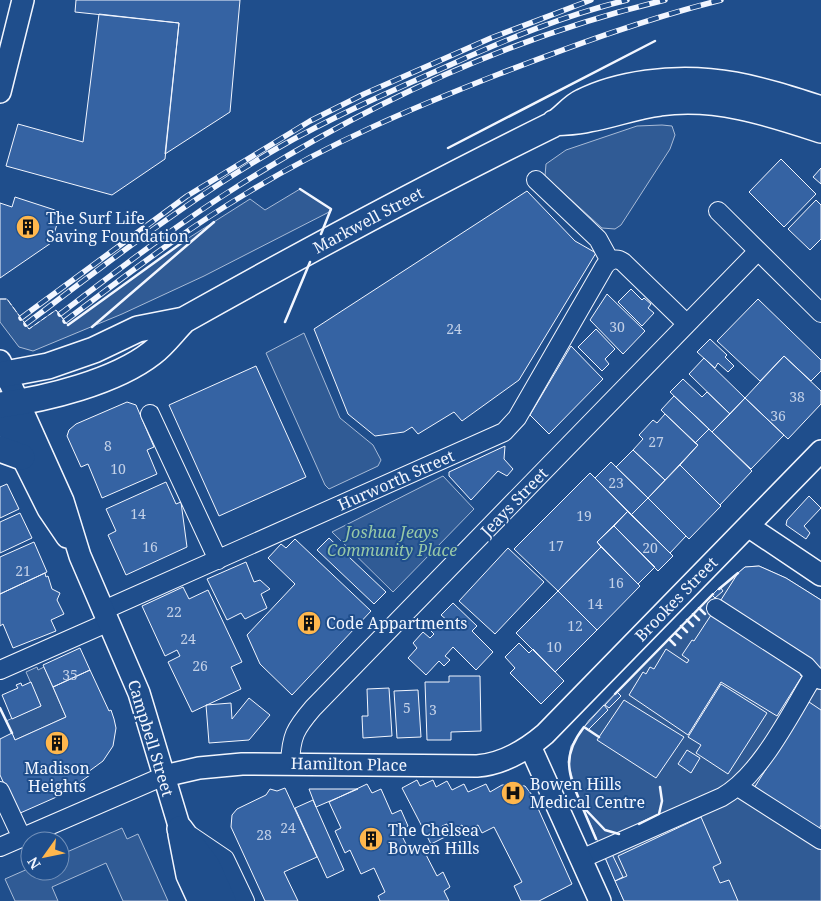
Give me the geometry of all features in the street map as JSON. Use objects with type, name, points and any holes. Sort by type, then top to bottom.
[{"type":"highway","name":"Markwell Street","points":[[6,407],[61,394],[114,374],[152,353],[184,320],[311,250],[554,123],[581,102],[631,87],[686,80],[729,93]]},
{"type":"highway","points":[[729,93],[771,92],[821,109]]},
{"type":"highway","points":[[729,93],[764,112],[821,130]]},
{"type":"highway","name":"Markwell Street","points":[[2,370],[54,364],[94,350],[138,329],[184,320]]},
{"type":"highway","points":[[180,829],[189,876],[200,901]]},
{"type":"highway","points":[[180,829],[208,867],[223,901]]},
{"type":"main road","points":[[0,92],[22,0]]},
{"type":"main road","name":"Campbell Street","points":[[2,370],[11,453],[80,556]]},
{"type":"main road","name":"Campbell Street","points":[[6,407],[63,501],[80,556],[145,708],[180,829]]},
{"type":"main road","name":"Brookes Street","points":[[530,746],[549,730],[821,451]]},
{"type":"main road","points":[[748,526],[821,575]]},
{"type":"main road","points":[[530,746],[600,901]]},
{"type":"main road","name":"Hamilton Place","points":[[164,776],[226,764],[484,765],[505,760],[530,746]]},
{"type":"street","points":[[536,180],[598,239],[610,261],[620,260],[687,324]]},
{"type":"street","points":[[718,211],[821,313]]},
{"type":"street","name":"Jeays Street","points":[[290,764],[291,741],[295,730],[313,708],[758,251]]},
{"type":"street","name":"Hurworth Street","points":[[0,670],[218,560],[509,428],[604,267],[610,261]]},
{"type":"street","points":[[150,414],[218,560]]},
{"type":"street","points":[[581,859],[722,797],[738,787],[757,765],[817,678],[806,666],[716,608]]},
{"type":"street","points":[[38,831],[164,776]]},
{"type":"street","points":[[738,787],[821,840]]},
{"type":"street","points":[[0,790],[20,834]]},
{"type":"street","points":[[180,829],[225,858],[244,901]]},
{"type":"street","points":[[0,848],[20,839]]},
{"type":"shaded area","points":[[637,126],[672,126],[675,135],[670,149],[621,225],[615,229],[602,228],[545,176],[546,164],[566,150]]},
{"type":"shaded area","points":[[300,189],[331,209],[331,211],[204,276],[122,314],[33,351],[19,347],[0,322],[0,299],[7,299],[29,329],[56,310],[68,325],[187,239],[250,199],[265,210]]},
{"type":"shaded area","points":[[304,333],[340,418],[373,445],[381,460],[378,466],[329,489],[325,485],[266,353]]},
{"type":"shaded area","name":"Joshua Jeays Community Place","points":[[443,476],[474,509],[393,592],[332,532]]},
{"type":"shaded area","points":[[759,566],[786,578],[821,600],[821,901],[624,901],[577,794],[568,762],[571,746],[589,720],[717,590],[745,567]]},
{"type":"shaded area","points":[[37,667],[38,670],[44,667],[66,717],[15,740],[6,721],[41,706],[26,672]]},
{"type":"shaded area","points":[[122,828],[127,839],[138,834],[168,901],[123,901],[106,863],[70,879],[70,851]]},
{"type":"shaded area","points":[[20,872],[20,881],[66,881],[52,887],[58,901],[15,901],[5,879]]},
{"type":"building","points":[[76,0],[240,0],[230,112],[165,154],[179,23],[75,12]]},
{"type":"building","points":[[99,14],[179,23],[165,159],[112,195],[6,166],[18,124],[83,142]]},
{"type":"building","points":[[781,159],[816,194],[784,227],[749,192]]},
{"type":"building","points":[[821,168],[821,184],[813,177]]},
{"type":"building","points":[[527,191],[575,241],[596,253],[519,380],[462,421],[454,412],[418,434],[412,427],[404,432],[375,436],[348,414],[314,329]]},
{"type":"building","name":"The Surf Life Saving Foundation","points":[[15,197],[61,212],[51,243],[0,278],[0,203],[12,207]]},
{"type":"building","points":[[816,200],[821,205],[821,239],[810,250],[788,229]]},
{"type":"building","points":[[631,289],[642,300],[644,298],[651,304],[648,308],[654,313],[642,326],[618,302]]},
{"type":"building","points":[[607,294],[645,331],[623,354],[590,320]]},
{"type":"building","points":[[758,299],[821,360],[821,371],[811,381],[784,356],[760,381],[717,341]]},
{"type":"building","points":[[596,329],[615,349],[605,359],[609,364],[602,371],[578,347]]},
{"type":"building","points":[[710,339],[727,355],[725,357],[734,366],[728,372],[718,363],[715,368],[697,352]]},
{"type":"building","points":[[571,346],[603,379],[549,434],[530,415]]},
{"type":"building","points":[[784,356],[821,391],[821,404],[788,439],[745,398]]},
{"type":"building","points":[[704,358],[745,398],[730,414],[689,374]]},
{"type":"building","points":[[256,366],[306,477],[219,516],[169,405]]},
{"type":"building","points":[[683,379],[702,397],[707,392],[730,414],[712,432],[670,392]]},
{"type":"building","points":[[674,396],[709,429],[695,443],[661,410]]},
{"type":"building","points":[[745,398],[784,435],[751,469],[712,432]]},
{"type":"building","points":[[127,402],[136,405],[154,447],[147,450],[157,474],[102,498],[88,464],[81,467],[67,436],[69,430],[76,424]]},
{"type":"building","points":[[665,414],[698,445],[665,480],[633,450],[643,439],[639,435],[653,420],[657,423]]},
{"type":"building","points":[[709,429],[752,471],[720,505],[680,465],[698,445],[695,443]]},
{"type":"building","points":[[505,446],[504,459],[513,469],[507,476],[498,471],[471,500],[449,476],[449,472]]},
{"type":"building","points":[[633,450],[665,480],[648,498],[616,467]]},
{"type":"building","points":[[611,462],[648,498],[631,515],[595,478]]},
{"type":"building","points":[[680,465],[721,506],[689,539],[648,498]]},
{"type":"building","points":[[590,473],[628,511],[597,542],[601,547],[558,591],[514,549]]},
{"type":"building","points":[[166,482],[176,504],[181,502],[187,547],[126,575],[108,535],[116,531],[106,509]]},
{"type":"building","points":[[7,484],[19,509],[0,518],[0,487]]},
{"type":"building","points":[[809,496],[821,508],[804,526],[810,533],[806,539],[786,525],[787,520]]},
{"type":"building","points":[[648,498],[686,536],[670,553],[631,515]]},
{"type":"building","points":[[628,511],[673,556],[658,571],[614,526]]},
{"type":"building","points":[[20,513],[32,538],[0,553],[0,522]]},
{"type":"building","points":[[614,526],[655,567],[638,584],[597,542]]},
{"type":"building","points":[[329,538],[386,592],[374,604],[317,550]]},
{"type":"building","name":"Code Appartments","points":[[295,539],[371,611],[292,695],[260,664],[247,635],[295,584],[268,558],[281,544],[286,548]]},
{"type":"building","points":[[34,542],[47,572],[0,594],[0,557]]},
{"type":"building","points":[[601,547],[640,586],[597,630],[558,591]]},
{"type":"building","points":[[508,548],[544,582],[495,634],[459,601]]},
{"type":"building","points":[[246,562],[254,582],[260,580],[270,589],[261,594],[267,608],[245,619],[241,613],[227,620],[207,579]]},
{"type":"building","points":[[759,566],[786,578],[821,600],[821,669],[719,603],[738,573],[745,567]]},
{"type":"building","points":[[45,573],[46,577],[48,576],[52,589],[60,593],[57,600],[64,614],[51,620],[56,631],[13,648],[3,624],[0,626],[0,594]]},
{"type":"building","points":[[183,587],[189,599],[208,590],[242,662],[231,667],[241,689],[192,712],[168,662],[180,656],[177,650],[165,656],[142,606]]},
{"type":"building","points":[[720,587],[723,591],[715,598],[712,595]]},
{"type":"building","points":[[558,591],[597,630],[555,672],[516,633]]},
{"type":"building","points":[[453,603],[477,626],[472,631],[493,652],[476,670],[453,647],[445,656],[450,660],[444,666],[439,661],[426,675],[408,658],[417,648],[413,643],[423,632],[430,638],[434,634],[429,629],[437,621],[443,626],[448,621],[441,615]]},
{"type":"building","points":[[713,612],[803,670],[800,675],[802,676],[777,716],[721,682],[688,735],[629,695],[643,672],[646,674],[650,667],[654,669],[666,649],[687,663],[689,660],[682,655],[692,640],[694,641]]},
{"type":"building","points":[[519,643],[529,653],[533,649],[564,681],[541,704],[510,673],[515,668],[505,657]]},
{"type":"building","points":[[80,648],[90,670],[53,687],[43,665]]},
{"type":"building","name":"Madison Heights","points":[[90,670],[114,719],[116,728],[113,746],[103,761],[88,772],[90,775],[61,795],[18,814],[0,775],[0,739],[12,733],[15,740],[66,717],[53,687]]},
{"type":"building","points":[[449,676],[480,676],[481,731],[451,732],[451,740],[427,740],[425,682],[449,682]]},
{"type":"building","points":[[31,682],[41,706],[12,719],[2,695],[18,688],[16,685],[21,683],[22,686]]},
{"type":"building","points":[[721,684],[767,713],[728,774],[696,753],[701,745],[688,737]]},
{"type":"building","points":[[389,688],[392,736],[363,738],[362,716],[368,716],[367,689]]},
{"type":"building","points":[[418,690],[421,737],[397,738],[394,691]]},
{"type":"building","points":[[617,692],[621,696],[609,708],[605,705]]},
{"type":"building","points":[[249,698],[270,715],[249,740],[209,743],[206,705],[231,703],[232,719]]},
{"type":"building","points":[[624,700],[684,737],[656,778],[597,740]]},
{"type":"building","points":[[809,702],[821,710],[821,825],[819,829],[754,788]]},
{"type":"building","points":[[604,705],[608,710],[588,730],[584,727]]},
{"type":"building","points":[[687,750],[700,758],[691,773],[678,764]]},
{"type":"building","points":[[417,780],[420,786],[433,780],[436,787],[447,781],[452,790],[464,784],[468,792],[486,784],[490,792],[502,785],[525,786],[532,795],[572,884],[539,901],[521,901],[514,886],[522,882],[494,827],[482,833],[478,825],[465,831],[462,825],[450,831],[447,824],[442,826],[447,836],[431,844],[402,788]]},
{"type":"building","name":"The Chelsea Bowen Hills","points":[[367,784],[372,793],[381,789],[392,814],[401,810],[408,826],[399,830],[410,852],[422,847],[437,876],[443,872],[450,887],[444,891],[449,901],[380,901],[378,896],[385,892],[374,868],[361,874],[350,850],[345,853],[335,831],[341,828],[329,802]]},
{"type":"building","points":[[285,788],[317,857],[284,872],[298,901],[265,901],[231,827],[232,815],[237,809],[266,795],[270,789],[277,791]]},
{"type":"building","points":[[309,789],[358,789],[316,807]]},
{"type":"building","points":[[313,800],[344,870],[327,878],[295,808]]},
{"type":"building","points":[[701,817],[721,863],[713,867],[720,883],[729,880],[738,901],[624,901],[615,881],[627,876],[618,856]]},
{"type":"building","points":[[611,852],[623,877],[615,881],[604,855]]},
{"type":"railway","points":[[21,318],[187,196],[310,121],[364,94],[491,38],[591,0]]},
{"type":"railway","points":[[26,324],[117,255],[211,189],[297,137],[362,105],[493,46],[559,20],[627,0]]},
{"type":"railway","points":[[60,314],[192,216],[238,186],[339,127],[391,100],[444,75],[498,53],[609,15],[665,0]]},
{"type":"railway","points":[[65,321],[154,255],[223,208],[277,175],[339,143],[434,100],[554,53],[637,24],[721,0]]},
{"type":"fence","points":[[0,299],[7,299],[29,329],[56,310],[68,325]]},
{"type":"wall","points":[[448,148],[655,41]]},
{"type":"wall","points":[[300,189],[331,209],[321,234]]},
{"type":"wall","points":[[92,327],[214,222]]},
{"type":"wall","points":[[68,325],[187,239]]},
{"type":"wall","points":[[285,322],[310,262]]},
{"type":"wall","points":[[719,589],[738,573]]},
{"type":"wall","points":[[615,694],[713,594]]},
{"type":"wall","points":[[699,608],[705,614]]},
{"type":"wall","points":[[693,614],[699,620]]},
{"type":"wall","points":[[687,620],[693,626]]},
{"type":"wall","points":[[681,626],[687,632]]},
{"type":"wall","points":[[675,633],[681,638]]},
{"type":"wall","points":[[669,639],[675,645]]},
{"type":"wall","points":[[0,708],[12,733]]},
{"type":"wall","points":[[599,737],[584,727],[576,738],[569,759],[571,778],[584,811],[586,810],[605,830],[619,834]]},
{"type":"wall","points":[[639,824],[659,814],[662,801],[660,787]]},
{"type":"wall","points":[[584,811],[596,839]]},
{"type":"place","name":"The Surf Life Saving Foundation","points":[[28,227]]},
{"type":"place","name":"Code Appartments","points":[[309,623]]},
{"type":"place","name":"Madison Heights","points":[[57,743]]},
{"type":"place","name":"Bowen Hills Medical Centre","points":[[513,793]]},
{"type":"place","name":"The Chelsea Bowen Hills","points":[[371,839]]}]
